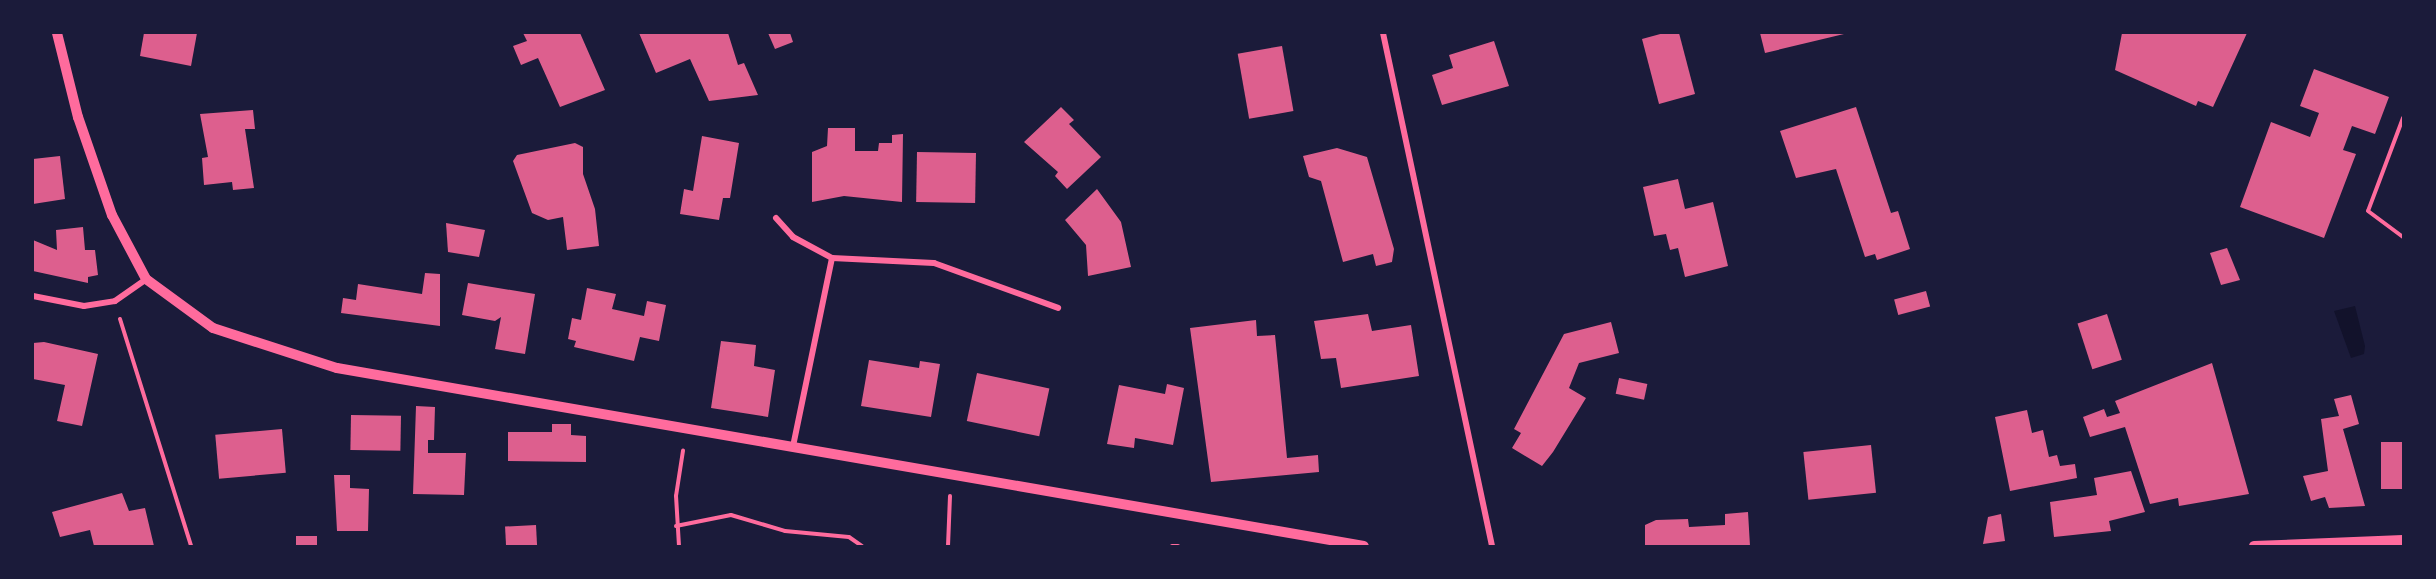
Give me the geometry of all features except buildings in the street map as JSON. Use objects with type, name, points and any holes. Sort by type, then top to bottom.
[{"type":"street","points":[[57,33],[78,117],[112,215],[146,279],[213,328],[277,353],[337,368],[686,426],[793,447],[1364,546]]},
{"type":"street","points":[[1383,33],[1492,546]]},
{"type":"street","points":[[777,218],[793,237],[832,258],[934,263],[1058,308]]},
{"type":"street","points":[[793,447],[832,258]]},
{"type":"street","points":[[33,296],[84,306],[115,301],[146,279]]},
{"type":"street","points":[[2254,546],[2403,540]]},
{"type":"path","points":[[2403,118],[2368,211],[2403,237]]},
{"type":"path","points":[[115,301],[191,546]]},
{"type":"path","points":[[679,546],[676,526],[686,426]]},
{"type":"path","points":[[948,546],[949,506]]},
{"type":"path","points":[[676,526],[731,515],[785,531],[849,537],[862,546]]},
{"type":"path","points":[[1172,546],[1178,546]]},
{"type":"shaded area","points":[[2355,306],[2365,346],[2364,354],[2351,358],[2334,311]]}]
